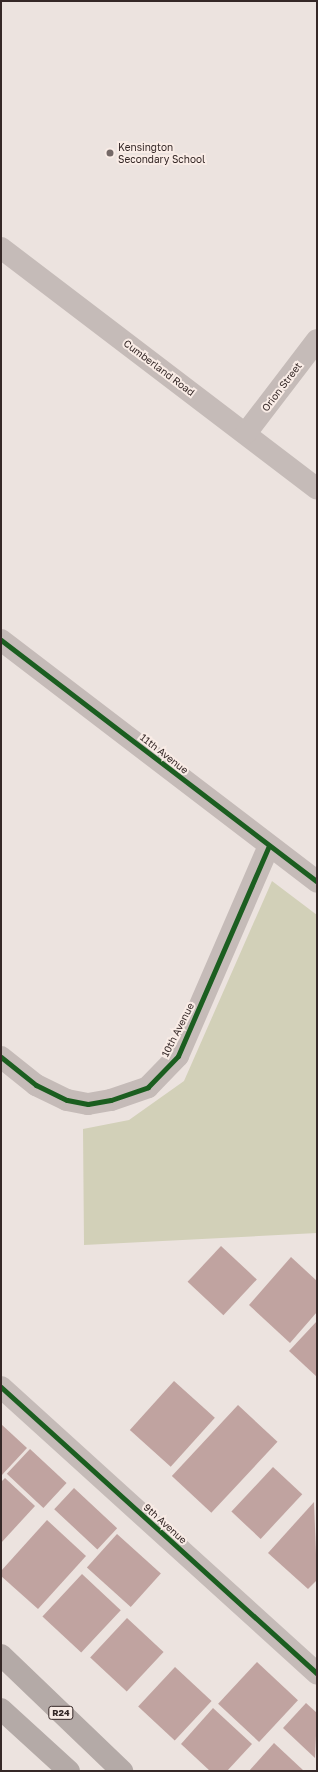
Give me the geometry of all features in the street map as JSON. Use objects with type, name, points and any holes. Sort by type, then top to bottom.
[{"type":"main road","name":"R24","points":[[1,1655],[122,1771]]},
{"type":"main road","points":[[1,1709],[69,1771]]},
{"type":"street","name":"Cumberland Road","points":[[1,248],[317,489]]},
{"type":"street","name":"Orion Street","points":[[246,434],[317,340]]},
{"type":"street","name":"11th Avenue","points":[[1,640],[317,882]]},
{"type":"street","name":"10th Avenue","points":[[1,1057],[36,1084],[67,1100],[88,1104],[111,1100],[148,1087],[178,1056],[269,846]]},
{"type":"street","name":"9th Avenue","points":[[1,1387],[317,1674]]},
{"type":"shaded area","points":[[272,881],[317,915],[317,1233],[84,1245],[83,1129],[129,1120],[184,1081]]},
{"type":"building","points":[[221,1246],[257,1279],[223,1315],[188,1282]]},
{"type":"building","points":[[291,1257],[317,1281],[317,1312],[290,1343],[249,1305]]},
{"type":"building","points":[[317,1321],[317,1377],[289,1351]]},
{"type":"building","points":[[174,1381],[215,1418],[171,1467],[130,1430]]},
{"type":"building","points":[[238,1405],[277,1442],[211,1513],[172,1476]]},
{"type":"building","points":[[1,1424],[27,1448],[1,1476]]},
{"type":"building","points":[[30,1449],[67,1483],[43,1508],[7,1474]]},
{"type":"building","points":[[273,1467],[302,1494],[261,1539],[231,1512]]},
{"type":"building","points":[[5,1478],[35,1506],[1,1543],[1,1482]]},
{"type":"building","points":[[74,1488],[117,1528],[97,1549],[54,1509]]},
{"type":"building","points":[[314,1502],[317,1580],[308,1589],[268,1553]]},
{"type":"building","points":[[47,1520],[86,1556],[38,1609],[1,1576],[1,1571]]},
{"type":"building","points":[[117,1534],[161,1573],[131,1607],[87,1567]]},
{"type":"building","points":[[82,1574],[121,1610],[81,1653],[42,1616]]},
{"type":"building","points":[[127,1618],[164,1652],[127,1692],[90,1657]]},
{"type":"building","points":[[257,1662],[298,1700],[259,1742],[218,1704]]},
{"type":"building","points":[[175,1667],[212,1701],[175,1741],[138,1706]]},
{"type":"building","points":[[306,1703],[317,1713],[315,1758],[283,1728]]},
{"type":"building","points":[[213,1708],[252,1744],[227,1771],[210,1771],[181,1744]]},
{"type":"building","points":[[274,1743],[304,1771],[249,1771]]},
{"type":"cycle path","points":[[1,640],[317,882]]},
{"type":"cycle path","points":[[1,1057],[36,1085],[67,1100],[88,1104],[111,1100],[148,1087],[178,1056],[269,846]]},
{"type":"cycle path","points":[[1,1387],[317,1674]]},
{"type":"place","name":"Kensington Secondary School","points":[[110,153]]}]
